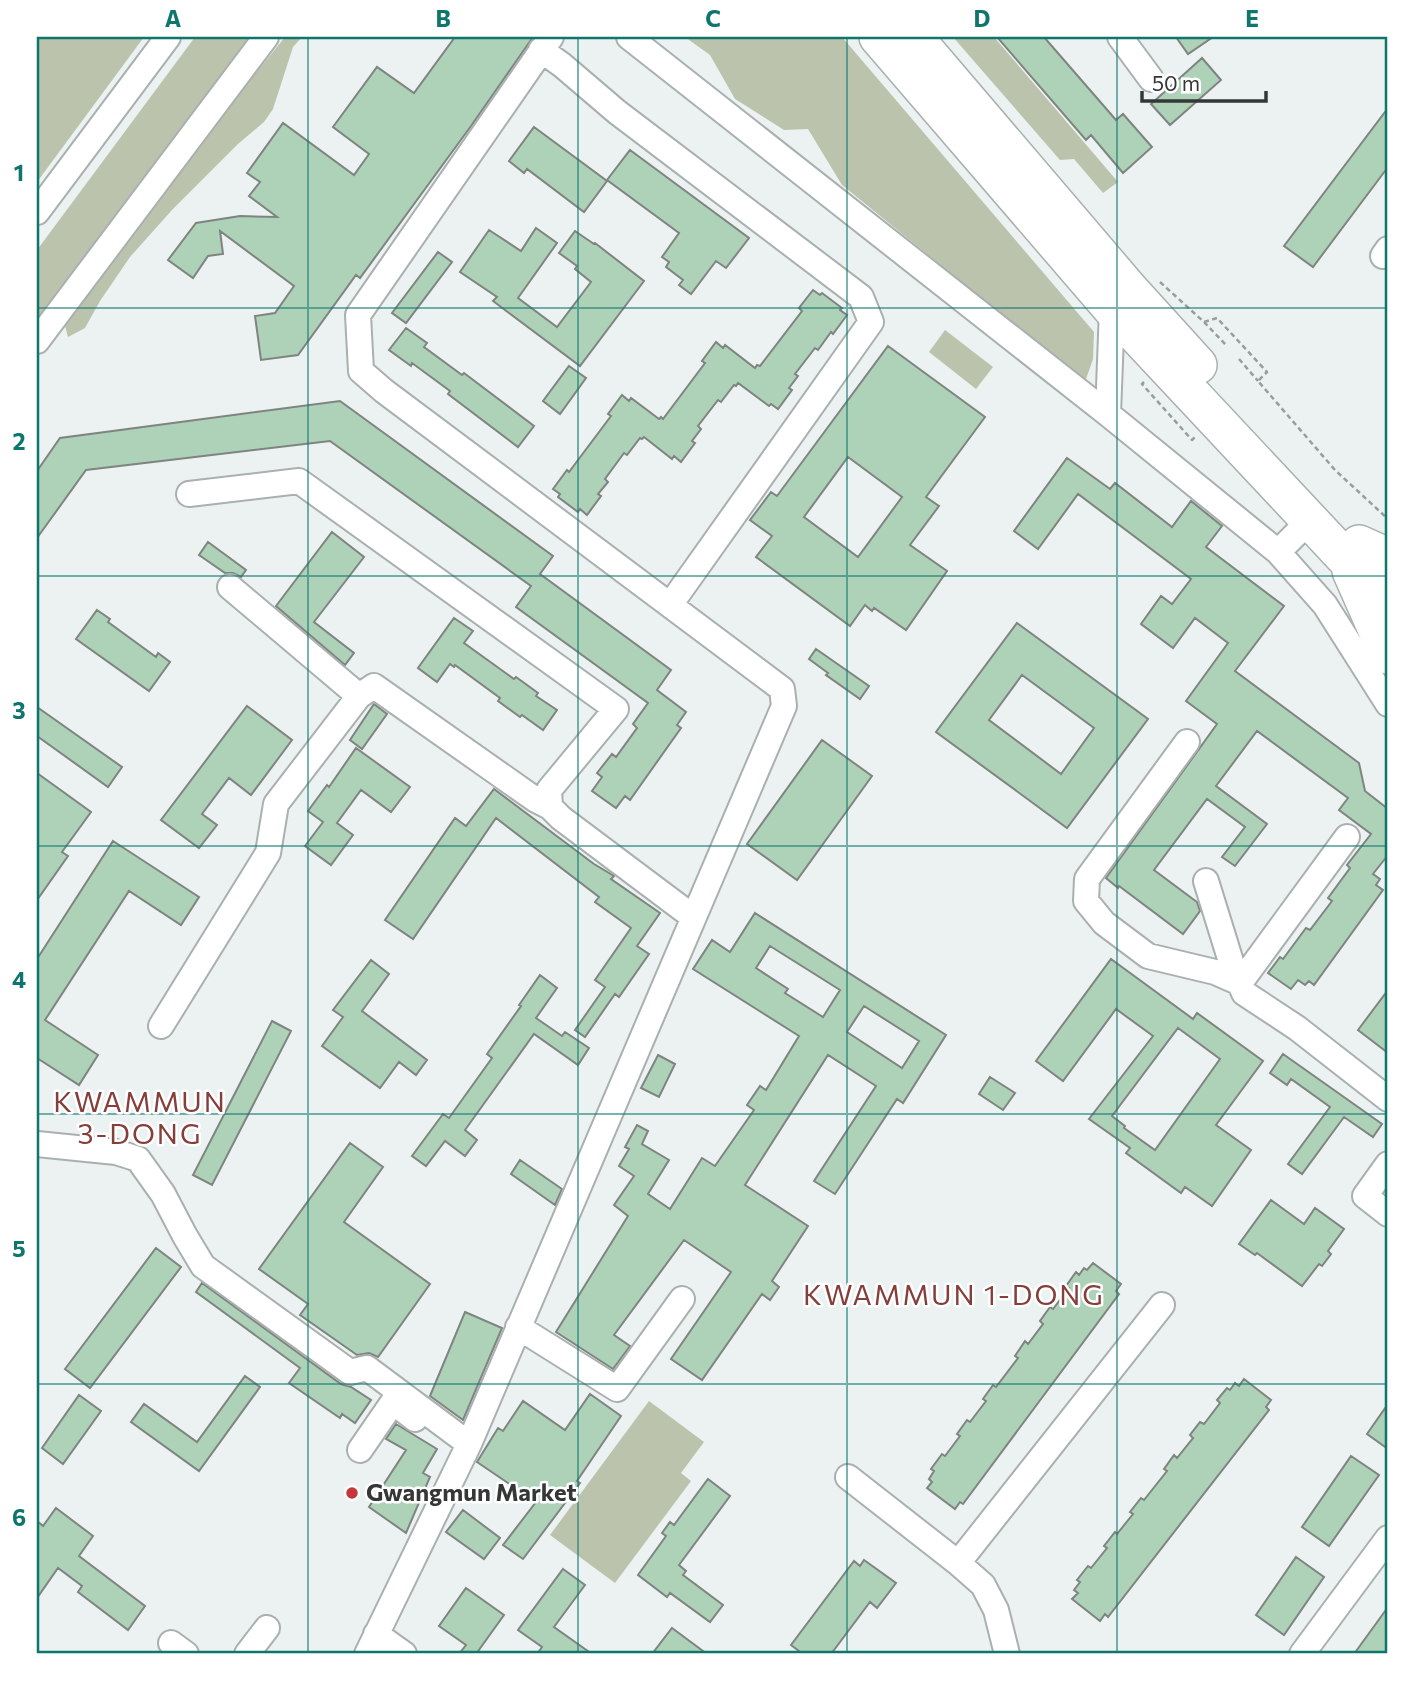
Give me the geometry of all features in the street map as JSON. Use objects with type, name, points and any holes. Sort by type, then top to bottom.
[{"type":"highway","points":[[878,37],[1112,309],[1310,520],[1388,571]]},
{"type":"highway","points":[[914,37],[1129,289],[1365,554],[1388,598]]},
{"type":"highway","points":[[1365,554],[1388,655]]},
{"type":"street","points":[[37,212],[168,37]]},
{"type":"street","points":[[37,341],[266,37]]},
{"type":"street","points":[[629,37],[1279,552],[1325,605],[1388,704]]},
{"type":"street","points":[[1119,37],[1151,79]]},
{"type":"street","points":[[404,1654],[372,1644],[466,1449],[785,706],[782,689],[384,391],[361,371],[358,315],[546,44],[562,65],[617,112],[861,297],[872,322],[670,605]]},
{"type":"street","points":[[1108,414],[1112,309]]},
{"type":"street","points":[[189,494],[299,481],[616,709],[549,790],[550,807]]},
{"type":"street","points":[[1279,552],[1310,520]]},
{"type":"street","points":[[230,587],[359,696]]},
{"type":"street","points":[[161,1026],[268,853],[276,804],[359,696],[374,686],[536,800],[550,807],[693,917]]},
{"type":"street","points":[[1186,742],[1087,879],[1086,901],[1104,923],[1147,956],[1214,972],[1240,983]]},
{"type":"street","points":[[1240,983],[1347,837]]},
{"type":"street","points":[[1206,881],[1232,965],[1244,993],[1297,1028],[1388,1099]]},
{"type":"street","points":[[37,1144],[116,1152],[138,1159],[163,1194],[203,1266],[351,1371],[367,1368],[466,1449]]},
{"type":"street","points":[[1388,1164],[1365,1196],[1388,1214]]},
{"type":"street","points":[[518,1327],[617,1389],[682,1299]]},
{"type":"street","points":[[958,1563],[1162,1305]]},
{"type":"street","points":[[360,1450],[393,1402],[466,1449]]},
{"type":"street","points":[[848,1476],[983,1585],[996,1610],[1007,1654]]},
{"type":"street","points":[[1302,1654],[1388,1538]]},
{"type":"street","points":[[247,1654],[267,1628]]},
{"type":"path","points":[[1155,276],[1227,346]]},
{"type":"path","points":[[1204,322],[1217,318],[1267,372],[1258,381]]},
{"type":"path","points":[[1239,359],[1335,470],[1388,519]]},
{"type":"green space","points":[[37,37],[144,37],[37,182]]},
{"type":"green space","points":[[195,37],[257,37],[37,323],[37,250]]},
{"type":"green space","points":[[285,37],[302,37],[293,47],[273,109],[264,122],[172,210],[130,257],[85,328],[68,337],[65,326],[70,314],[159,193]]},
{"type":"green space","points":[[685,37],[842,37],[1094,332],[1093,359],[1085,382],[842,185],[808,129],[784,130],[735,99],[710,55]]},
{"type":"green space","points":[[953,37],[994,37],[1118,182],[1103,193],[1074,159],[1060,160]]},
{"type":"green space","points":[[945,330],[993,367],[976,389],[929,352]]},
{"type":"green space","points":[[649,1401],[704,1442],[681,1473],[691,1481],[615,1583],[550,1535]]},
{"type":"building","points":[[455,37],[533,37],[360,278],[356,275],[298,355],[261,360],[255,316],[275,313],[294,286],[220,231],[223,254],[208,256],[193,278],[168,260],[196,223],[240,216],[277,217],[249,196],[260,182],[247,173],[283,123],[354,175],[369,154],[333,127],[377,67],[414,93]]},
{"type":"building","points":[[997,37],[1044,37],[1116,120],[1123,114],[1152,147],[1123,173],[1091,135],[1086,140]]},
{"type":"building","points":[[1176,37],[1213,37],[1188,54]]},
{"type":"building","points":[[1202,58],[1221,80],[1170,125],[1151,104]]},
{"type":"building","points":[[1388,108],[1388,167],[1313,267],[1284,246]]},
{"type":"building","points":[[534,127],[607,181],[584,212],[527,169],[524,173],[509,161]]},
{"type":"building","points":[[630,150],[749,238],[726,268],[716,261],[691,294],[679,285],[683,280],[666,267],[669,262],[662,257],[679,233],[607,180]]},
{"type":"building","points":[[536,228],[557,243],[518,298],[557,327],[591,282],[575,269],[577,266],[559,253],[575,231],[644,281],[580,366],[493,301],[497,297],[460,272],[489,230],[521,251]]},
{"type":"building","points":[[438,252],[452,262],[406,323],[392,313]]},
{"type":"building","points":[[813,290],[820,295],[822,293],[847,315],[818,350],[815,348],[795,374],[798,376],[789,388],[792,390],[778,409],[771,404],[769,406],[738,383],[721,402],[718,400],[698,426],[701,429],[692,441],[695,443],[681,462],[674,456],[672,459],[644,437],[640,438],[627,455],[624,453],[605,479],[608,482],[598,494],[601,496],[587,515],[580,509],[578,512],[558,497],[560,494],[553,489],[611,416],[608,414],[622,395],[663,419],[705,363],[702,361],[716,342],[723,348],[725,345],[755,368],[760,366],[802,311],[799,308]]},
{"type":"building","points":[[406,328],[427,343],[424,347],[462,375],[464,373],[534,426],[518,447],[448,394],[450,391],[389,350]]},
{"type":"building","points":[[888,346],[985,417],[926,497],[939,506],[910,545],[947,571],[906,630],[874,608],[872,611],[865,605],[850,626],[756,557],[772,536],[750,520],[771,492],[777,496]],"holes":[[[848,457],[902,497],[858,557],[804,517]]]},
{"type":"building","points":[[569,366],[586,378],[560,414],[543,401]]},
{"type":"building","points":[[340,401],[553,556],[540,574],[671,670],[657,690],[686,712],[677,725],[681,728],[630,800],[625,796],[616,808],[592,791],[602,777],[597,773],[612,754],[616,757],[637,728],[633,724],[648,703],[516,607],[531,586],[330,441],[86,470],[37,538],[37,471],[60,438]]},
{"type":"building","points":[[1067,458],[1110,489],[1115,483],[1172,527],[1191,501],[1222,526],[1206,547],[1284,606],[1235,671],[1359,763],[1365,791],[1388,809],[1388,855],[1373,874],[1380,879],[1376,885],[1383,890],[1314,985],[1309,981],[1305,985],[1298,980],[1291,989],[1268,973],[1280,957],[1283,959],[1306,928],[1310,930],[1332,901],[1328,898],[1350,868],[1347,865],[1371,834],[1339,810],[1348,798],[1257,731],[1216,786],[1267,824],[1235,866],[1222,857],[1245,827],[1207,799],[1154,870],[1197,902],[1200,911],[1183,934],[1106,878],[1217,724],[1186,701],[1228,643],[1195,618],[1173,648],[1141,624],[1161,596],[1172,604],[1191,579],[1078,494],[1038,549],[1014,531]]},
{"type":"building","points":[[332,532],[364,557],[314,622],[354,653],[345,665],[276,606]]},
{"type":"building","points":[[208,542],[246,570],[241,577],[225,573],[199,555]]},
{"type":"building","points":[[97,610],[110,619],[108,622],[156,657],[158,653],[170,662],[149,691],[76,639]]},
{"type":"building","points":[[454,618],[473,631],[464,643],[514,679],[516,677],[538,693],[536,696],[557,710],[543,730],[498,701],[500,698],[455,665],[454,667],[450,664],[437,682],[418,668]]},
{"type":"building","points":[[1017,623],[1148,719],[1067,828],[936,732]],"holes":[[[1022,675],[1094,728],[1061,774],[989,720]]]},
{"type":"building","points":[[816,649],[869,686],[860,699],[809,659]]},
{"type":"building","points":[[374,704],[387,714],[362,749],[350,740]]},
{"type":"building","points":[[247,706],[292,740],[251,795],[229,778],[202,814],[217,825],[199,848],[161,820]]},
{"type":"building","points":[[37,707],[122,767],[108,787],[37,736]]},
{"type":"building","points":[[822,740],[872,776],[797,880],[747,844]]},
{"type":"building","points":[[356,748],[410,787],[391,812],[361,790],[337,823],[353,835],[331,865],[305,846],[323,822],[308,811],[327,785],[329,787]]},
{"type":"building","points":[[37,773],[91,812],[62,852],[68,856],[37,900]]},
{"type":"building","points":[[494,789],[614,876],[611,879],[660,913],[637,946],[649,954],[619,997],[615,994],[585,1037],[575,1030],[605,987],[595,980],[631,928],[595,902],[599,897],[496,818],[413,939],[385,920],[455,818],[466,826]]},
{"type":"building","points":[[113,841],[199,897],[181,925],[129,891],[45,1020],[98,1055],[79,1085],[37,1058],[37,959]]},
{"type":"building","points":[[755,913],[946,1035],[903,1103],[897,1099],[835,1194],[814,1181],[876,1086],[828,1055],[745,1185],[808,1226],[772,1281],[779,1287],[770,1300],[762,1294],[702,1380],[671,1359],[731,1272],[684,1240],[614,1335],[630,1346],[613,1369],[556,1332],[628,1216],[614,1205],[634,1176],[619,1166],[629,1149],[625,1147],[637,1125],[648,1131],[642,1144],[669,1160],[648,1194],[670,1209],[702,1158],[715,1166],[754,1110],[747,1105],[760,1086],[766,1090],[799,1036],[693,969],[712,940],[730,952]],"holes":[[[770,946],[840,990],[823,1017],[785,993],[788,989],[756,968]],[[864,1006],[919,1041],[902,1068],[847,1032]]]},
{"type":"building","points":[[1111,959],[1193,1019],[1197,1013],[1263,1061],[1216,1125],[1251,1150],[1212,1206],[1185,1187],[1181,1193],[1126,1153],[1130,1148],[1089,1119],[1153,1036],[1116,1009],[1063,1081],[1036,1061]],"holes":[[[1178,1028],[1220,1059],[1155,1150],[1112,1116]]]},
{"type":"building","points":[[371,960],[389,974],[362,1011],[427,1060],[416,1075],[399,1062],[380,1088],[322,1046],[343,1017],[333,1010]]},
{"type":"building","points":[[540,975],[557,988],[536,1018],[562,1036],[565,1032],[589,1048],[578,1065],[534,1034],[465,1130],[477,1140],[465,1156],[445,1141],[426,1166],[412,1156],[443,1114],[449,1118],[492,1058],[487,1054]]},
{"type":"building","points":[[1388,990],[1388,1053],[1358,1030]]},
{"type":"building","points":[[272,1021],[291,1031],[212,1185],[193,1175]]},
{"type":"building","points":[[1283,1054],[1382,1124],[1373,1137],[1344,1117],[1302,1174],[1288,1164],[1330,1107],[1291,1079],[1287,1085],[1270,1073]]},
{"type":"building","points":[[658,1055],[675,1064],[659,1097],[641,1088]]},
{"type":"building","points":[[990,1077],[1015,1093],[1003,1110],[979,1094]]},
{"type":"building","points":[[350,1143],[383,1167],[344,1222],[430,1284],[378,1357],[369,1353],[357,1355],[300,1315],[308,1304],[259,1269]]},
{"type":"building","points":[[520,1160],[562,1189],[555,1205],[511,1174]]},
{"type":"building","points":[[1271,1200],[1304,1224],[1315,1208],[1344,1229],[1328,1251],[1331,1254],[1322,1266],[1319,1264],[1302,1286],[1257,1253],[1255,1255],[1239,1244]]},
{"type":"building","points":[[156,1248],[181,1267],[90,1388],[65,1369]]},
{"type":"building","points":[[1093,1263],[1121,1284],[1116,1291],[1119,1294],[963,1504],[960,1502],[955,1509],[927,1488],[932,1482],[929,1479],[934,1471],[931,1469],[960,1436],[957,1434],[967,1420],[970,1422],[986,1401],[983,1399],[993,1385],[996,1387],[1018,1358],[1015,1356],[1025,1341],[1028,1344],[1043,1324],[1040,1321],[1069,1288],[1066,1286],[1076,1272],[1079,1275]]},
{"type":"building","points":[[202,1283],[341,1384],[371,1400],[355,1423],[342,1414],[340,1418],[289,1383],[300,1368],[196,1292]]},
{"type":"building","points":[[465,1312],[502,1328],[463,1420],[430,1396]]},
{"type":"building","points":[[245,1376],[260,1387],[199,1471],[131,1422],[144,1404],[197,1442]]},
{"type":"building","points":[[1244,1379],[1271,1400],[1266,1407],[1269,1410],[1108,1617],[1105,1614],[1100,1621],[1072,1599],[1078,1593],[1074,1590],[1080,1582],[1077,1580],[1088,1566],[1091,1568],[1107,1548],[1104,1546],[1133,1514],[1130,1512],[1141,1498],[1144,1500],[1167,1471],[1164,1469],[1174,1455],[1177,1458],[1193,1438],[1190,1435],[1200,1422],[1204,1424],[1220,1403],[1217,1400],[1227,1388],[1230,1390],[1235,1383],[1239,1386]]},
{"type":"building","points":[[590,1394],[621,1416],[577,1481],[580,1483],[523,1559],[503,1545],[536,1502],[477,1462],[498,1428],[503,1431],[523,1401],[565,1430]]},
{"type":"building","points":[[79,1395],[101,1411],[63,1464],[42,1448]]},
{"type":"building","points":[[1388,1404],[1388,1449],[1367,1434]]},
{"type":"building","points":[[396,1424],[437,1449],[423,1473],[430,1477],[406,1533],[369,1507],[406,1450],[386,1439]]},
{"type":"building","points":[[1351,1456],[1379,1475],[1329,1546],[1302,1527]]},
{"type":"building","points":[[708,1479],[730,1496],[679,1565],[686,1571],[683,1575],[723,1605],[710,1622],[670,1593],[667,1597],[638,1575],[666,1536],[662,1533],[670,1522],[674,1525]]},
{"type":"building","points":[[56,1508],[93,1536],[79,1556],[145,1606],[128,1630],[78,1592],[82,1586],[58,1568],[37,1598],[37,1521],[43,1526]]},
{"type":"building","points":[[463,1510],[500,1538],[484,1559],[446,1532]]},
{"type":"building","points":[[1296,1557],[1324,1577],[1284,1635],[1256,1615]]},
{"type":"building","points":[[864,1560],[896,1583],[877,1608],[870,1602],[831,1654],[803,1654],[791,1645],[854,1561],[860,1566]]},
{"type":"building","points":[[563,1569],[585,1585],[554,1627],[592,1654],[537,1654],[542,1647],[518,1630]]},
{"type":"building","points":[[466,1588],[504,1615],[476,1654],[459,1654],[466,1645],[439,1626]]},
{"type":"building","points":[[1388,1607],[1388,1654],[1354,1654],[1375,1625]]},
{"type":"building","points":[[672,1628],[707,1654],[652,1654]]},
{"type":"place","name":"Gwangmun Market","points":[[352,1493]]},
{"type":"district","name":"KWAMMUN 3-DONG","points":[[140,1118]]},
{"type":"district","name":"KWAMMUN 1-DONG","points":[[954,1295]]}]
